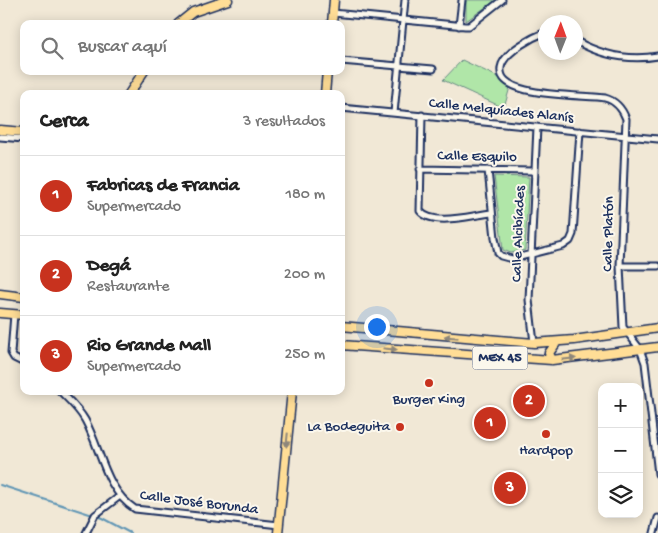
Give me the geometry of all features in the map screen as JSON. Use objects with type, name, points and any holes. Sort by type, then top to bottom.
[{"type":"main road","points":[[183,20],[192,12],[228,0]]},
{"type":"main road","points":[[332,20],[334,0]]},
{"type":"main road","points":[[132,90],[141,75]]},
{"type":"main road","points":[[325,90],[327,75]]},
{"type":"main road","points":[[0,130],[20,132]]},
{"type":"main road","points":[[0,294],[20,296]]},
{"type":"main road","points":[[0,313],[20,315]]},
{"type":"main road","name":"MEX 45","points":[[345,326],[534,343],[557,342],[658,328]]},
{"type":"main road","points":[[552,360],[549,352],[557,342]]},
{"type":"main road","points":[[530,360],[534,352],[534,343]]},
{"type":"main road","name":"MEX 45","points":[[345,345],[530,360],[552,360],[658,347]]},
{"type":"main road","points":[[279,529],[292,395]]},
{"type":"street","points":[[394,113],[405,0]]},
{"type":"street","points":[[459,26],[462,0]]},
{"type":"street","points":[[333,13],[469,26],[502,0]]},
{"type":"street","name":"Calle Platón","points":[[538,37],[506,58],[502,68],[506,81],[518,88],[531,91],[594,96],[611,100],[623,112],[626,135],[620,266],[623,327],[627,333]]},
{"type":"street","points":[[583,45],[595,51],[611,55],[632,57],[658,56]]},
{"type":"street","points":[[345,61],[433,69]]},
{"type":"street","name":"Calle Melquíades Alanís","points":[[345,108],[658,138]]},
{"type":"street","points":[[422,115],[420,210],[427,218],[437,220],[492,213]]},
{"type":"street","name":"Calle Alcibíades","points":[[534,343],[530,311],[530,256],[538,127]]},
{"type":"street","points":[[488,170],[498,253],[509,259],[530,256],[563,246],[570,241],[573,234],[580,131]]},
{"type":"street","points":[[0,137],[20,139]]},
{"type":"street","name":"Calle Esquilo","points":[[420,169],[534,172]]},
{"type":"street","points":[[620,266],[658,266]]},
{"type":"street","points":[[14,314],[11,353],[14,358],[20,361]]},
{"type":"street","points":[[627,333],[640,349],[645,363],[658,474]]},
{"type":"street","points":[[64,395],[75,406],[86,422],[113,486],[120,496],[92,518],[86,533]]},
{"type":"street","name":"Calle José Borunda","points":[[120,496],[135,509],[143,511],[279,529]]},
{"type":"street","points":[[654,533],[658,518]]},
{"type":"green space","points":[[466,0],[496,0],[466,21]]},
{"type":"green space","points":[[462,60],[500,78],[510,87],[504,108],[443,80]]},
{"type":"green space","points":[[494,176],[529,177],[525,250],[511,253],[503,250]]},
{"type":"waterway","points":[[0,485],[102,518],[130,533]]},
{"type":"place","name":"Burger King","points":[[429,383]]},
{"type":"place","name":"Degá","points":[[529,401]]},
{"type":"place","name":"Fabricas de Francia","points":[[490,423]]},
{"type":"place","name":"La Bodeguita","points":[[400,427]]},
{"type":"place","name":"Hardpop","points":[[546,434]]},
{"type":"place","name":"Rio Grande Mall","points":[[510,488]]}]
